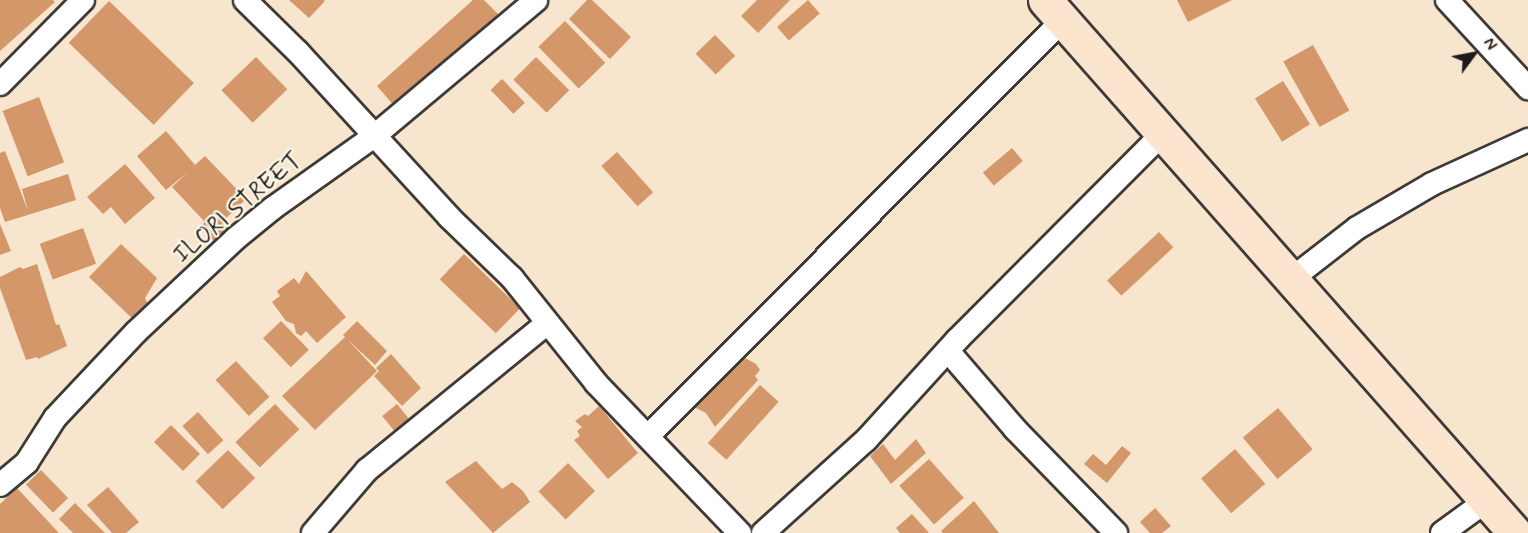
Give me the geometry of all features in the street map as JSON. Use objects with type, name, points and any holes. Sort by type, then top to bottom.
[{"type":"main road","points":[[1054,10],[1515,533]]},
{"type":"street","points":[[0,84],[83,0]]},
{"type":"street","points":[[245,0],[298,52],[373,137],[449,217],[485,249],[596,383],[740,533]]},
{"type":"street","name":"ILORI STREET","points":[[0,485],[27,462],[56,418],[136,332],[227,247],[273,208],[373,137],[536,0]]},
{"type":"street","points":[[1447,0],[1528,88]]},
{"type":"street","points":[[648,436],[1054,10]]},
{"type":"street","points":[[764,533],[802,501],[866,440],[948,351],[1162,134]]},
{"type":"street","points":[[1290,280],[1357,228],[1432,184],[1528,140]]},
{"type":"street","points":[[313,533],[367,470],[548,323]]},
{"type":"street","points":[[948,351],[1015,429],[1116,533]]},
{"type":"street","points":[[1442,533],[1486,501]]},
{"type":"building","points":[[0,0],[53,0],[55,2],[0,51]]},
{"type":"building","points":[[289,0],[323,0],[325,1],[309,18]]},
{"type":"building","points":[[473,0],[484,0],[499,15],[395,107],[377,86]]},
{"type":"building","points":[[587,0],[592,0],[631,37],[610,59],[569,19]]},
{"type":"building","points":[[757,0],[790,0],[758,33],[741,16]]},
{"type":"building","points":[[808,0],[820,14],[789,40],[777,27]]},
{"type":"building","points":[[1177,0],[1232,0],[1188,22]]},
{"type":"building","points":[[109,1],[194,83],[154,125],[69,43]]},
{"type":"building","points":[[565,21],[605,63],[579,88],[538,47]]},
{"type":"building","points":[[715,35],[735,56],[716,75],[696,54]]},
{"type":"building","points":[[1313,45],[1349,111],[1320,127],[1283,61]]},
{"type":"building","points":[[256,57],[287,89],[253,123],[221,90]]},
{"type":"building","points":[[536,57],[569,90],[547,113],[513,80]]},
{"type":"building","points":[[502,79],[525,103],[513,114],[490,90]]},
{"type":"building","points":[[1283,81],[1310,124],[1282,142],[1255,98]]},
{"type":"building","points":[[39,97],[64,162],[28,176],[3,111]]},
{"type":"building","points":[[166,131],[195,165],[205,156],[246,199],[222,222],[227,228],[214,241],[200,227],[205,222],[172,187],[188,172],[166,190],[137,156]]},
{"type":"building","points":[[1012,148],[1023,161],[994,185],[983,172]]},
{"type":"building","points":[[5,151],[28,211],[22,189],[68,174],[76,200],[5,222],[0,208],[0,153]]},
{"type":"building","points":[[617,152],[653,192],[638,206],[601,166]]},
{"type":"building","points":[[125,164],[155,198],[125,224],[111,207],[103,214],[87,197]]},
{"type":"building","points":[[0,224],[11,251],[0,255]]},
{"type":"building","points":[[83,228],[96,264],[53,279],[40,244]]},
{"type":"building","points":[[1159,232],[1173,247],[1121,296],[1107,280]]},
{"type":"building","points":[[121,244],[157,278],[145,298],[151,311],[139,325],[89,277]]},
{"type":"building","points":[[464,254],[520,308],[496,333],[440,279]]},
{"type":"building","points":[[37,264],[56,325],[59,324],[67,346],[38,359],[37,357],[26,360],[0,288],[0,277],[20,267],[23,269]]},
{"type":"building","points":[[306,271],[346,317],[317,343],[306,331],[301,336],[296,333],[294,324],[286,321],[272,302],[280,296],[277,291],[294,278],[299,284]]},
{"type":"building","points":[[281,321],[309,350],[291,367],[263,338]]},
{"type":"building","points":[[357,321],[387,351],[375,365],[347,339],[377,371],[315,430],[282,396],[345,337],[343,335]]},
{"type":"building","points":[[391,354],[421,388],[402,406],[374,376],[379,371],[376,368]]},
{"type":"building","points":[[737,358],[741,361],[745,358],[756,364],[760,370],[755,376],[758,380],[715,427],[706,413],[692,406]]},
{"type":"building","points":[[236,361],[269,397],[249,416],[216,380]]},
{"type":"building","points":[[760,385],[779,402],[726,460],[708,443]]},
{"type":"building","points":[[275,404],[299,429],[260,467],[235,442]]},
{"type":"building","points":[[397,404],[413,424],[399,436],[382,416]]},
{"type":"building","points":[[599,406],[638,453],[608,479],[574,440],[580,436],[577,431],[582,427],[575,421],[585,414],[588,416]]},
{"type":"building","points":[[1278,408],[1313,449],[1277,479],[1243,438]]},
{"type":"building","points":[[198,412],[223,440],[208,454],[182,426]]},
{"type":"building","points":[[171,425],[200,454],[183,471],[154,442]]},
{"type":"building","points":[[916,439],[926,453],[891,484],[870,456],[883,444],[895,460]]},
{"type":"building","points":[[1122,446],[1131,453],[1107,483],[1084,464],[1093,454],[1106,465]]},
{"type":"building","points":[[1235,449],[1265,484],[1231,513],[1201,479]]},
{"type":"building","points":[[228,450],[255,478],[223,509],[196,481]]},
{"type":"building","points":[[929,459],[964,498],[934,524],[899,486]]},
{"type":"building","points":[[476,461],[502,489],[512,482],[523,491],[530,502],[493,533],[445,482]]},
{"type":"building","points":[[568,463],[595,491],[566,520],[539,491]]},
{"type":"building","points":[[41,470],[68,498],[53,513],[26,485]]},
{"type":"building","points":[[108,487],[139,522],[126,533],[112,533],[87,505]]},
{"type":"building","points":[[17,488],[59,533],[0,533],[0,504]]},
{"type":"building","points":[[974,501],[999,533],[943,533],[941,531]]},
{"type":"building","points":[[75,503],[105,533],[73,533],[59,519]]},
{"type":"building","points":[[1155,508],[1171,526],[1162,533],[1150,533],[1140,522]]},
{"type":"building","points":[[912,514],[929,533],[900,533],[896,528]]}]
